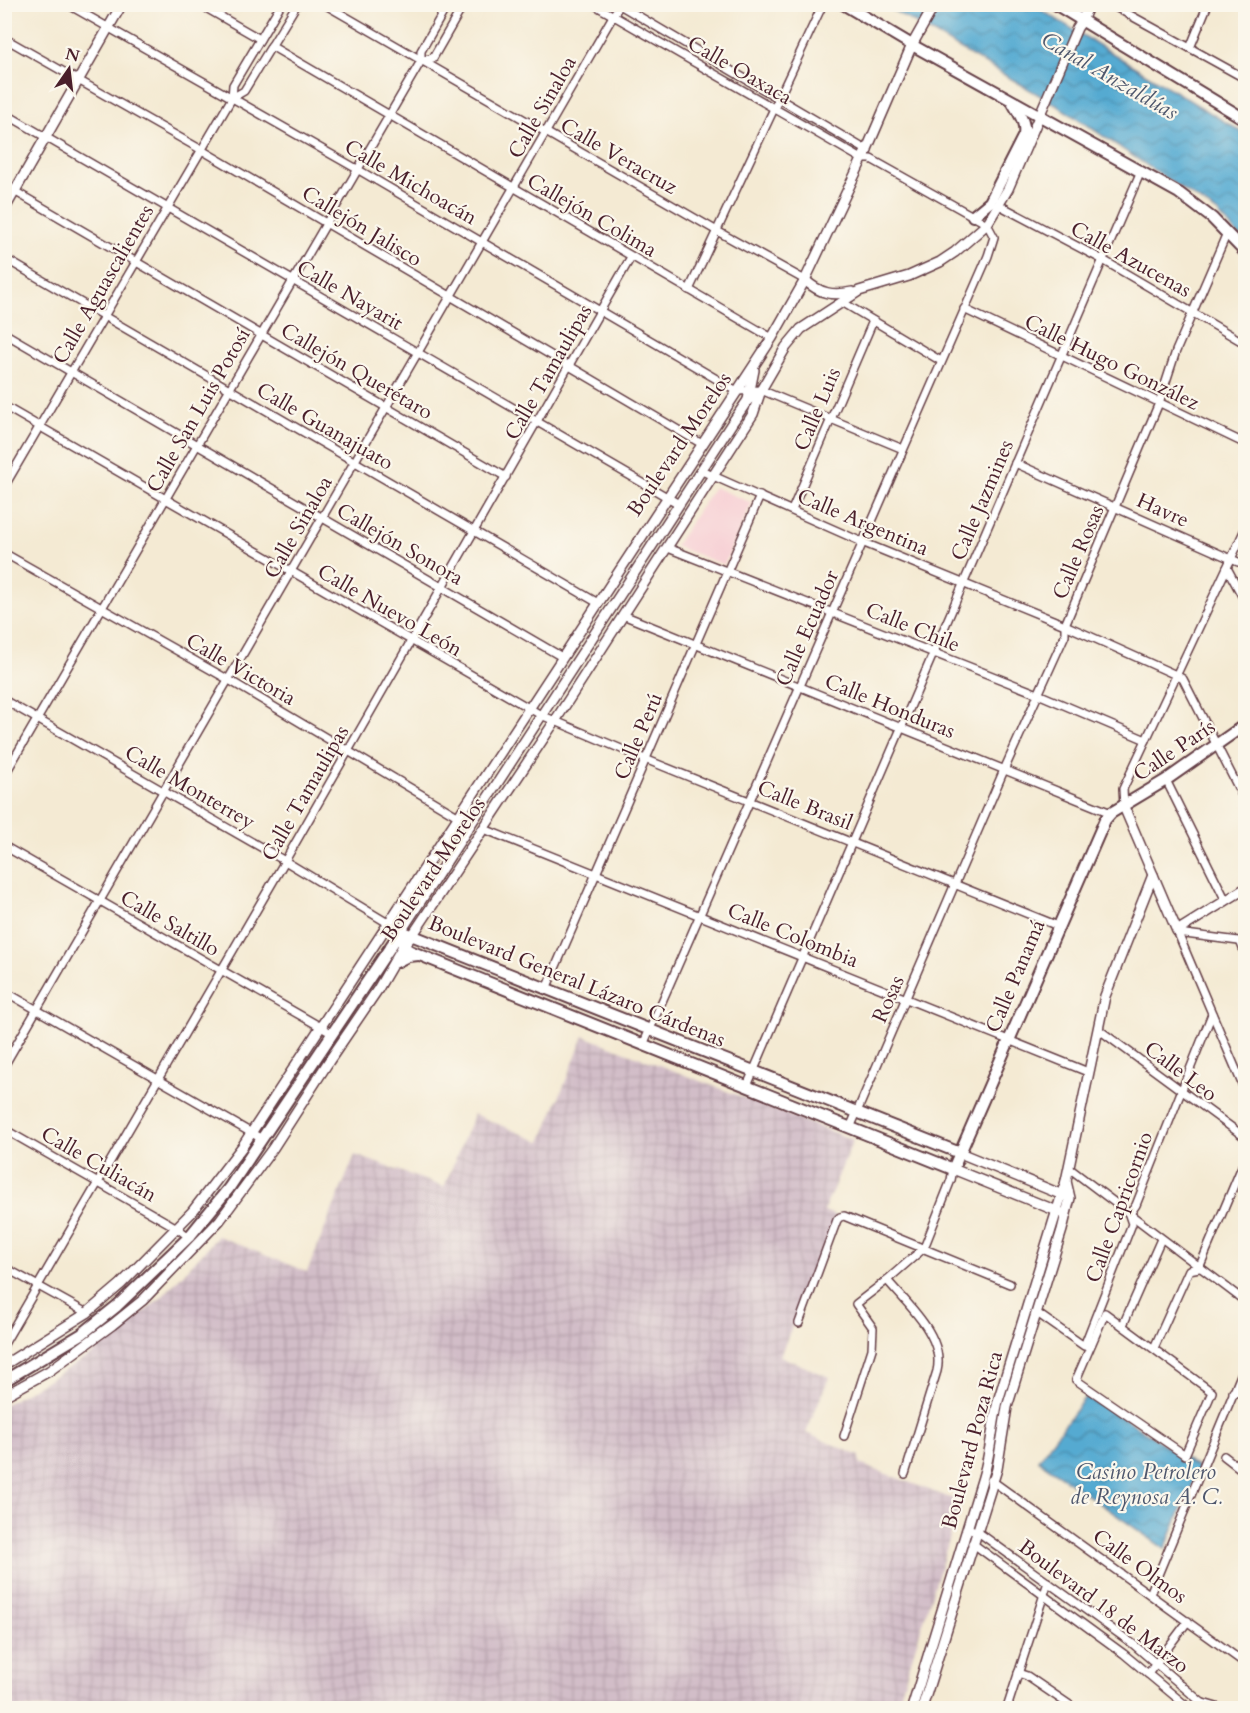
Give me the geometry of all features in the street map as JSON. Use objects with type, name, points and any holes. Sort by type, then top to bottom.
[{"type":"main road","points":[[4,210],[122,4]]},
{"type":"main road","points":[[843,4],[912,45],[1141,171],[1195,204],[1227,232],[1245,253]]},
{"type":"main road","name":"Boulevard Morelos","points":[[4,1365],[87,1313],[121,1284],[177,1228],[220,1178],[251,1133],[772,338],[805,280],[867,159],[867,149],[912,45],[935,4]]},
{"type":"main road","points":[[1055,4],[1080,25],[1245,120]]},
{"type":"main road","name":"Boulevard Morelos","points":[[4,1396],[49,1371],[90,1343],[143,1300],[220,1220],[273,1148],[403,946],[484,829],[668,548],[753,414],[761,390],[794,336],[817,317],[859,291],[909,276],[939,262],[961,247],[987,224],[1008,189],[1089,4]]},
{"type":"main road","points":[[973,216],[990,202],[1024,135],[1026,127],[1011,100]]},
{"type":"main road","points":[[805,280],[826,294],[859,291]]},
{"type":"main road","name":"Boulevard Morelos","points":[[4,1381],[82,1334],[134,1291],[189,1237],[229,1188],[401,931],[702,471],[749,395],[755,364]]},
{"type":"main road","name":"Boulevard Morelos","points":[[749,395],[761,390]]},
{"type":"main road","name":"Calle París","points":[[1124,807],[1245,724]]},
{"type":"main road","points":[[1111,813],[1124,807],[1177,932],[1245,888]]},
{"type":"main road","name":"Calle Panamá","points":[[952,1169],[1101,828],[1111,813]]},
{"type":"main road","name":"Boulevard Poza Rica","points":[[912,1708],[964,1539],[1000,1455],[1007,1407],[1037,1313],[1065,1197],[1066,1181],[1105,996],[1153,875]]},
{"type":"main road","name":"Boulevard General Lázaro Cárdenas","points":[[401,931],[1065,1197]]},
{"type":"main road","name":"Boulevard General Lázaro Cárdenas","points":[[401,931],[403,946],[420,955],[952,1169]]},
{"type":"main road","points":[[394,963],[408,956],[420,955]]},
{"type":"main road","points":[[507,990],[513,983],[536,990],[544,989]]},
{"type":"main road","points":[[319,1054],[329,1061]]},
{"type":"main road","points":[[952,1169],[1061,1212]]},
{"type":"main road","points":[[210,1212],[220,1220]]},
{"type":"main road","name":"Boulevard Poza Rica","points":[[922,1708],[978,1532],[988,1479],[993,1420],[998,1401],[1061,1212]]},
{"type":"main road","points":[[134,1291],[143,1300]]},
{"type":"street","name":"Calle Michoacán","points":[[67,4],[737,391]]},
{"type":"street","points":[[199,4],[260,39]]},
{"type":"street","name":"Calle Aguascalientes","points":[[232,98],[232,85],[281,4]]},
{"type":"street","name":"Calle Aguascalientes","points":[[4,487],[200,149],[232,98],[244,91],[297,4]]},
{"type":"street","name":"Calle Veracruz","points":[[324,4],[805,280]]},
{"type":"street","name":"Calle San Luis Potosí","points":[[4,776],[421,61],[421,51],[448,4]]},
{"type":"street","name":"Calle San Luis Potosí","points":[[421,61],[433,58],[464,4]]},
{"type":"street","name":"Calle Oaxaca","points":[[593,4],[774,109],[987,224]]},
{"type":"street","points":[[689,290],[823,4]]},
{"type":"street","points":[[1110,4],[1245,79]]},
{"type":"street","points":[[1190,48],[1208,4]]},
{"type":"street","name":"Calle Oaxaca","points":[[619,5],[867,149]]},
{"type":"street","name":"Calle Sinaloa","points":[[4,1066],[619,5]]},
{"type":"street","name":"Callejón Jalisco","points":[[4,38],[200,149],[702,444]]},
{"type":"street","name":"Callejón Colima","points":[[271,46],[772,338]]},
{"type":"street","name":"Calle Nayarit","points":[[4,113],[680,504]]},
{"type":"street","name":"Calle Jazmines","points":[[747,1086],[1141,171]]},
{"type":"street","name":"Callejón Querétaro","points":[[4,185],[506,477]]},
{"type":"street","name":"Calle Azucenas","points":[[999,205],[1102,260],[1245,344]]},
{"type":"street","name":"Calle Ecuador","points":[[643,1045],[988,256],[994,237],[987,224]]},
{"type":"street","name":"Calle Rosas","points":[[957,883],[1004,770],[1065,635],[1065,625],[1159,403],[1176,351],[1227,232]]},
{"type":"street","name":"Calle Tamaulipas","points":[[4,1344],[632,257]]},
{"type":"street","name":"Calle Guanajuato","points":[[4,258],[598,603]]},
{"type":"street","points":[[842,302],[941,361]]},
{"type":"street","name":"Calle Hugo González","points":[[964,309],[1245,444]]},
{"type":"street","name":"Calle Luis","points":[[792,510],[873,321]]},
{"type":"street","name":"Callejón Sonora","points":[[4,333],[562,657]]},
{"type":"street","points":[[761,390],[903,449]]},
{"type":"street","points":[[737,391],[749,395]]},
{"type":"street","name":"Calle Nuevo León","points":[[4,406],[541,715]]},
{"type":"street","name":"Havre","points":[[1015,464],[1238,562],[1245,562]]},
{"type":"street","name":"Calle Argentina","points":[[702,471],[862,542],[1065,625],[1176,675]]},
{"type":"street","name":"Calle Perú","points":[[544,989],[760,496]]},
{"type":"street","points":[[1124,807],[1123,789],[1245,527]]},
{"type":"street","name":"Calle Chile","points":[[668,548],[934,652],[1146,740]]},
{"type":"street","name":"Calle Victoria","points":[[4,553],[229,681],[459,817]]},
{"type":"street","points":[[1227,568],[1245,603]]},
{"type":"street","name":"Calle Honduras","points":[[623,615],[1111,813]]},
{"type":"street","points":[[1176,675],[1183,679],[1245,803]]},
{"type":"street","name":"Calle Monterrey","points":[[4,699],[285,861],[401,931]]},
{"type":"street","name":"Calle Brasil","points":[[541,715],[1058,926]]},
{"type":"street","points":[[1166,780],[1226,901]]},
{"type":"street","name":"Calle Colombia","points":[[484,829],[1088,1072]]},
{"type":"street","name":"Calle Saltillo","points":[[4,846],[333,1034]]},
{"type":"street","name":"Rosas","points":[[850,1128],[957,883]]},
{"type":"street","points":[[1177,932],[1243,941],[1245,956]]},
{"type":"street","points":[[1177,932],[1245,1093]]},
{"type":"street","points":[[4,991],[262,1139]]},
{"type":"street","name":"Calle Capricornio","points":[[1037,1313],[1084,1346],[1132,1224],[1129,1215],[1136,1204],[1182,1093],[1212,1014]]},
{"type":"street","name":"Calle Leo","points":[[1098,1029],[1245,1138]]},
{"type":"street","name":"Calle Culiacán","points":[[4,1129],[189,1237]]},
{"type":"street","points":[[1199,1268],[1245,1157]]},
{"type":"street","points":[[1069,1168],[1245,1302]]},
{"type":"street","points":[[844,1436],[872,1349],[873,1328],[856,1304],[924,1248],[951,1180],[952,1169]]},
{"type":"street","points":[[799,1323],[840,1217],[844,1216],[1010,1284]]},
{"type":"street","points":[[1123,1325],[1161,1239]]},
{"type":"street","points":[[4,1267],[87,1313]]},
{"type":"street","points":[[1154,1348],[1189,1270],[1199,1268]]},
{"type":"street","points":[[887,1280],[932,1335],[938,1356],[937,1371],[905,1474]]},
{"type":"street","points":[[1105,1313],[1123,1325],[1212,1392],[1185,1455],[1076,1380],[1105,1313]]},
{"type":"street","points":[[1150,1594],[1245,1363]]},
{"type":"street","points":[[1233,1392],[1245,1394]]},
{"type":"street","points":[[1224,1456],[1245,1473]]},
{"type":"street","name":"Calle Olmos","points":[[988,1479],[1245,1664]]},
{"type":"street","name":"Boulevard 18 de Marzo","points":[[968,1528],[978,1532],[1048,1582],[1156,1664],[1205,1706]]},
{"type":"street","name":"Boulevard 18 de Marzo","points":[[964,1539],[1044,1596],[1190,1708]]},
{"type":"street","points":[[1007,1708],[1048,1582]]},
{"type":"street","points":[[1148,1674],[1188,1621]]},
{"type":"street","points":[[1018,1673],[1027,1676],[1074,1708]]},
{"type":"street","points":[[1205,1706],[1220,1708]]},
{"type":"shaded area","points":[[714,487],[752,503],[724,565],[675,546]]},
{"type":"shaded area","points":[[584,1036],[853,1140],[824,1211],[837,1216],[780,1356],[829,1377],[806,1433],[860,1456],[860,1464],[961,1502],[896,1708],[5,1708],[4,1405],[94,1353],[162,1297],[218,1236],[307,1272],[355,1155],[444,1187],[474,1114],[541,1142]]},
{"type":"water","name":"Canal Anzaldúas","points":[[884,5],[1033,5],[1245,134],[1245,243],[1218,213],[1058,106]]},
{"type":"water","name":"Casino Petrolero de Reynosa A. C.","points":[[1086,1396],[1114,1411],[1200,1469],[1165,1549],[1038,1460]]}]
